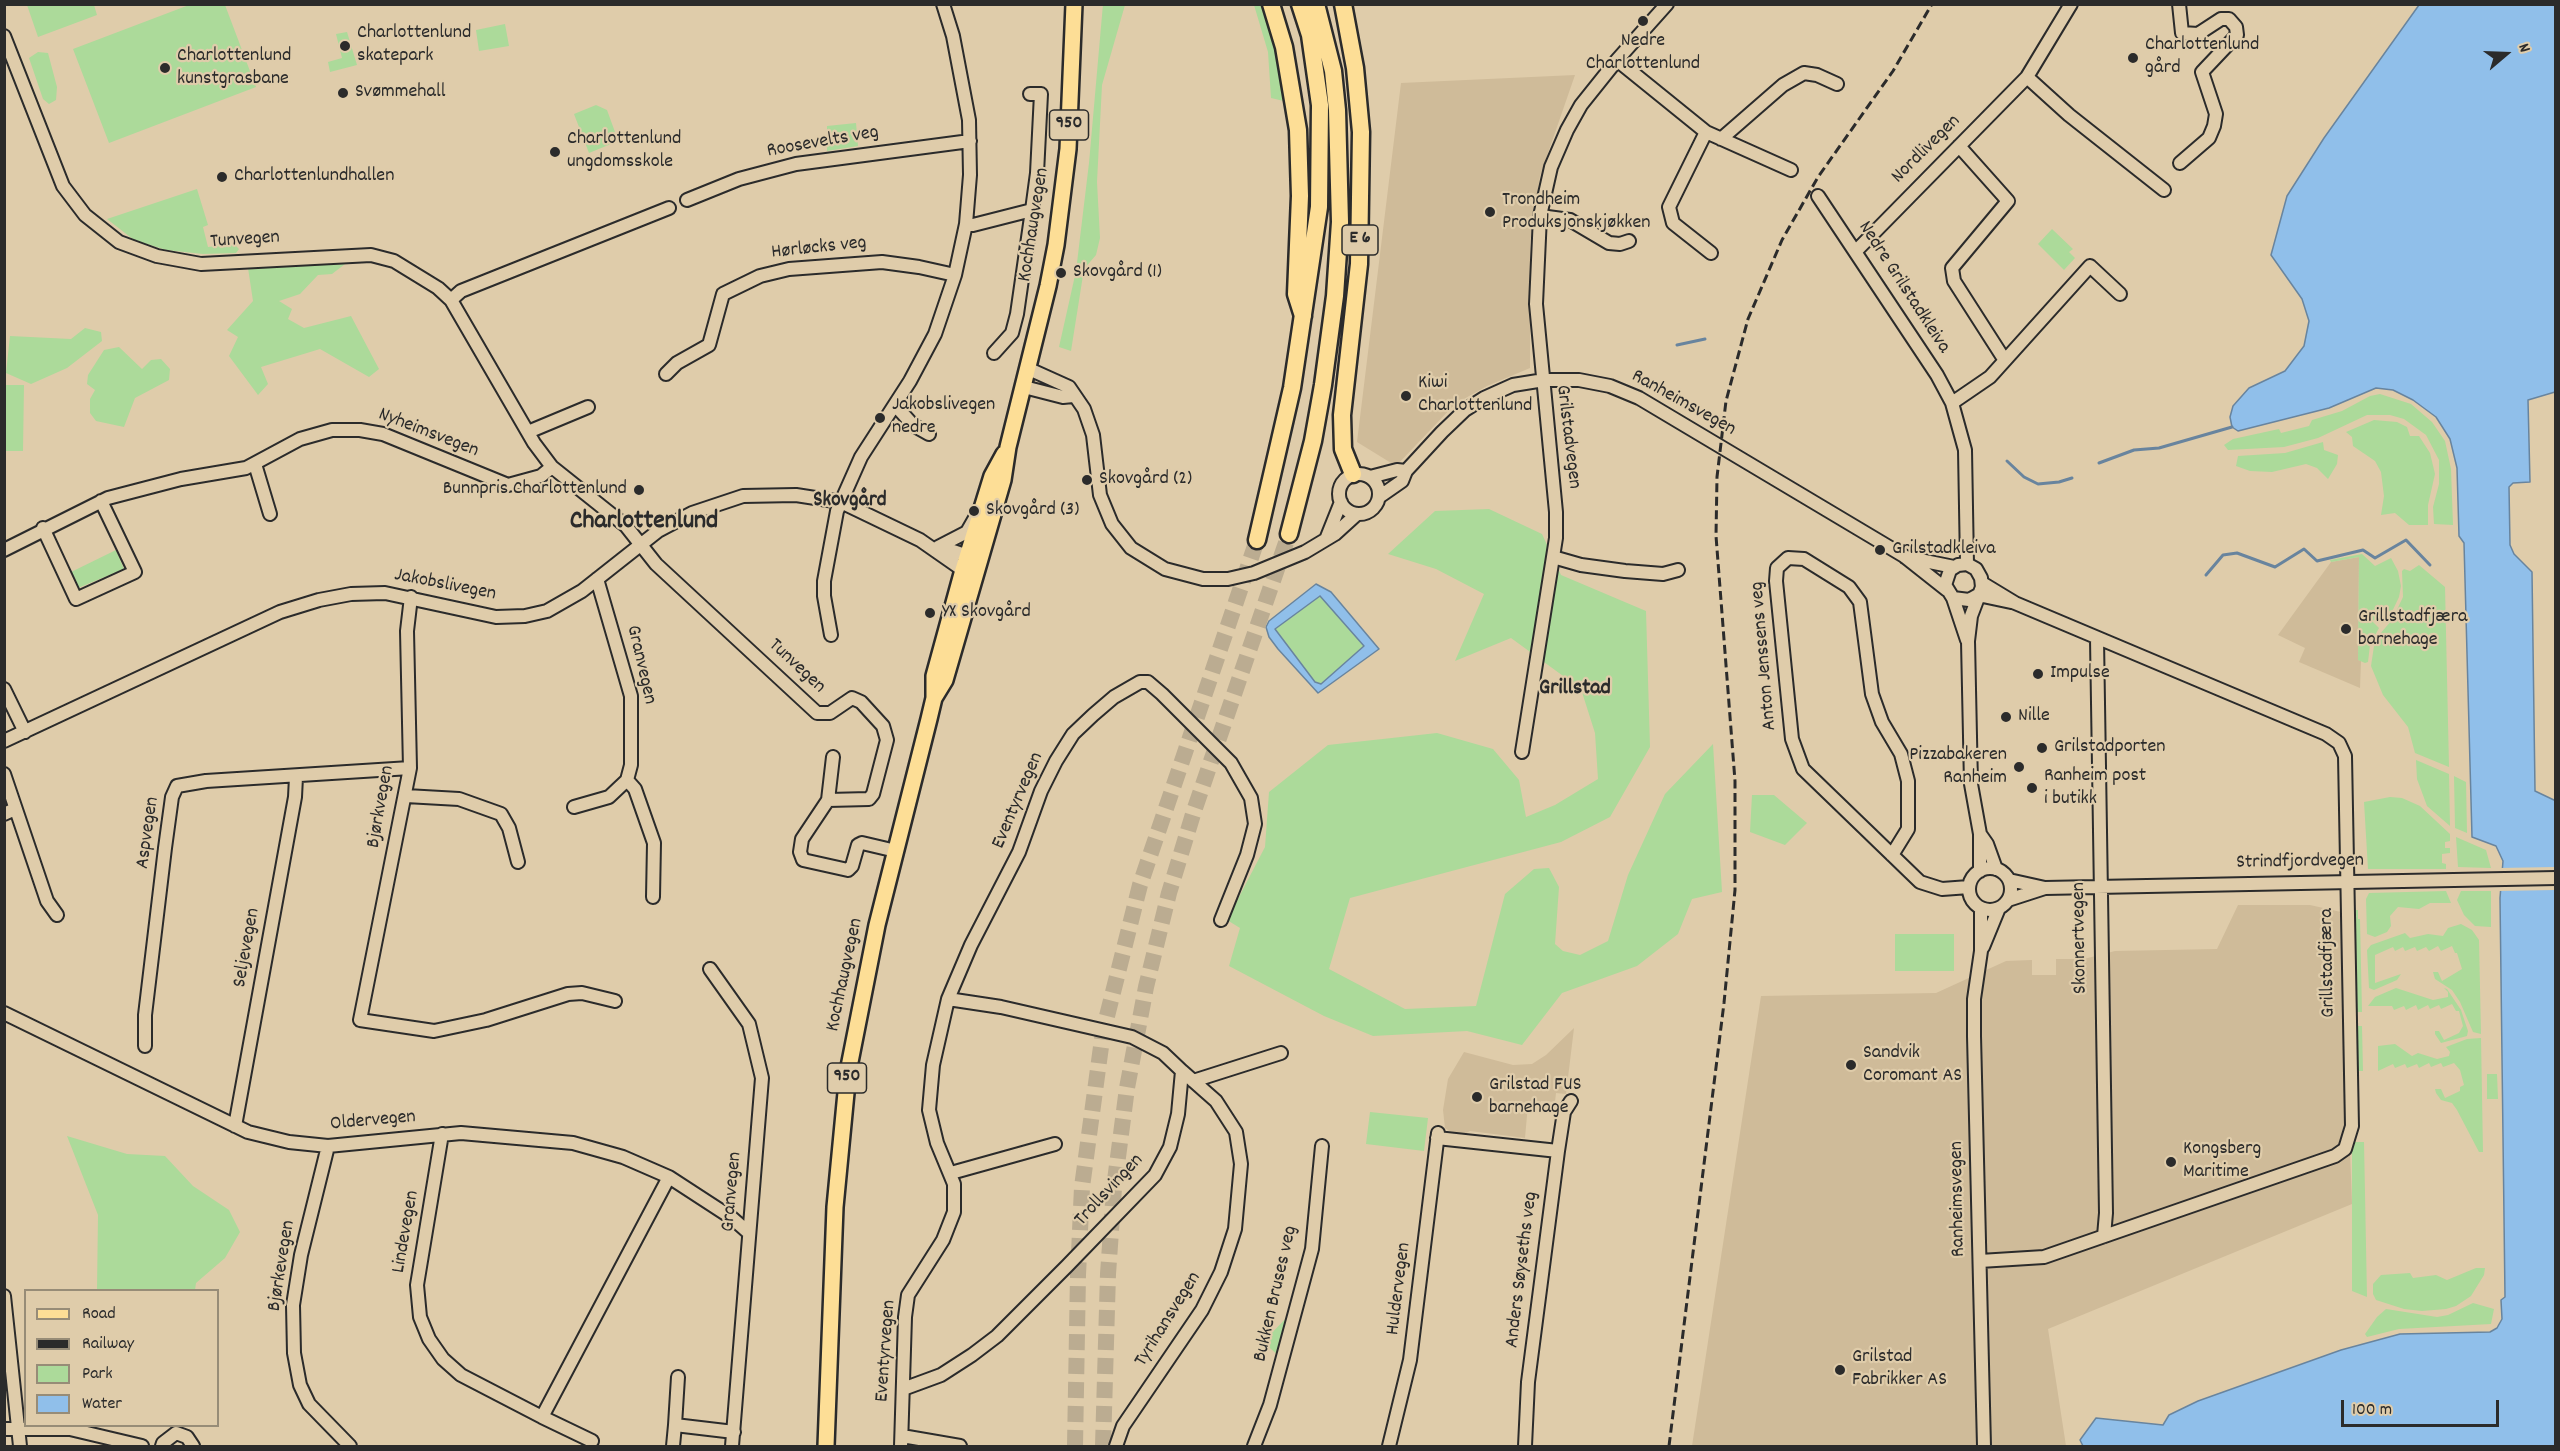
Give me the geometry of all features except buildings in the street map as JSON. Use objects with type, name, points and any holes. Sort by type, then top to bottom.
[{"type":"highway","name":"E 6","points":[[1271,4],[1288,64],[1298,130],[1300,196],[1296,294],[1304,320]]},
{"type":"highway","name":"E 6","points":[[1257,540],[1278,454],[1304,320],[1319,207],[1321,135],[1317,73],[1300,4]]},
{"type":"highway","name":"E 6","points":[[1316,4],[1333,71],[1338,110]]},
{"type":"highway","name":"E 6","points":[[1289,534],[1312,441],[1330,339],[1340,222],[1338,110],[1341,48],[1331,4]]},
{"type":"highway","name":"E 6","points":[[1342,4],[1355,68],[1361,132],[1359,264],[1342,415],[1343,449],[1353,474]]},
{"type":"main road","name":"Kochhaugvegen","points":[[969,564],[1004,474],[1008,447],[1029,369],[1056,244],[1064,185],[1074,4]]},
{"type":"main road","name":"Kochhaugvegen","points":[[826,1446],[831,1265],[839,1149],[848,1072],[877,925],[934,698],[945,680],[969,564],[992,476],[1008,447]]},
{"type":"street","points":[[831,635],[824,596],[824,581],[832,528],[861,457],[895,405],[934,334],[955,275],[966,224],[970,141],[960,68],[943,4]]},
{"type":"street","points":[[1544,380],[1536,304],[1540,216],[1551,167],[1581,105],[1667,4]]},
{"type":"street","name":"Nordlivegen","points":[[1856,251],[2027,77],[2071,4]]},
{"type":"street","points":[[2179,4],[2182,33],[2198,34],[2221,19],[2229,19],[2236,27],[2237,35],[2202,72],[2216,114],[2214,126],[2209,138],[2180,163]]},
{"type":"street","name":"Tunvegen","points":[[4,36],[63,186],[85,215],[119,242],[157,256],[201,264],[333,255],[379,256],[426,279],[451,300],[528,432],[552,467],[626,526],[656,564],[817,713],[830,713],[852,698],[861,702],[883,726],[887,740],[873,794],[868,799],[828,800]]},
{"type":"street","points":[[1617,60],[1706,132],[1791,170]]},
{"type":"street","points":[[1721,139],[1783,85],[1804,73],[1817,75],[1837,84]]},
{"type":"street","points":[[2027,77],[2069,115],[2164,190]]},
{"type":"street","points":[[994,353],[1012,333],[1017,314],[1032,210],[1037,173],[1041,94],[1030,94]]},
{"type":"street","points":[[1706,132],[1669,207],[1673,223],[1711,253]]},
{"type":"street","name":"Roosevelts veg","points":[[687,200],[733,181],[796,164],[970,141]]},
{"type":"street","points":[[1959,146],[2008,201],[1952,268],[1954,280],[2004,358]]},
{"type":"street","name":"Nedre Grilstadkleiva","points":[[1818,196],[1937,375],[1952,403],[1963,434],[1965,450],[1967,564]]},
{"type":"street","points":[[451,300],[461,291],[669,208]]},
{"type":"street","points":[[966,224],[973,225],[1032,210]]},
{"type":"street","points":[[1540,216],[1570,220],[1609,243],[1620,244],[1629,241]]},
{"type":"street","name":"Hørløcks veg","points":[[666,374],[677,363],[709,345],[723,294],[760,276],[789,269],[882,262],[955,275]]},
{"type":"street","points":[[1952,403],[1990,377],[2004,358],[2090,266],[2120,294]]},
{"type":"street","points":[[1029,369],[1069,387],[1084,409],[1091,424],[1097,482],[1105,510],[1124,541],[1152,563],[1191,578],[1228,579],[1290,560],[1335,534],[1357,514]]},
{"type":"street","name":"Grilstadvegen","points":[[1379,497],[1402,481],[1406,471],[1465,410],[1512,385],[1544,380],[1556,512],[1553,557],[1522,752]]},
{"type":"street","name":"Ranheimsvegen","points":[[1544,380],[1593,382],[1639,398],[1904,556],[1950,594]]},
{"type":"street","points":[[1024,387],[1064,397],[1073,396]]},
{"type":"street","points":[[895,405],[913,425],[929,434]]},
{"type":"street","points":[[528,432],[588,407]]},
{"type":"street","name":"Nyheimsvegen","points":[[4,550],[43,528],[101,501],[146,486],[233,471],[255,464],[311,435],[345,429],[382,434],[508,485],[542,476],[552,467]]},
{"type":"street","points":[[255,464],[270,514]]},
{"type":"street","points":[[1370,477],[1378,485],[1379,497],[1370,512],[1357,514],[1348,512],[1341,502],[1339,491],[1341,484],[1353,474],[1370,477],[1397,470],[1406,471]]},
{"type":"street","name":"Jakobslivegen","points":[[4,741],[294,607],[334,596],[364,592],[411,597],[484,615],[525,616],[557,607],[597,579],[641,543],[692,513],[743,496],[796,495],[841,502],[937,548],[937,554],[969,564]]},
{"type":"street","points":[[43,528],[76,599],[135,572],[101,501]]},
{"type":"street","points":[[1327,537],[1341,502]]},
{"type":"street","points":[[937,548],[967,532],[983,509]]},
{"type":"street","name":"Ranheimsvegen","points":[[1904,556],[1954,567]]},
{"type":"street","points":[[1553,557],[1581,565],[1625,571],[1663,574],[1678,570]]},
{"type":"street","name":"Anton Jenssens veg","points":[[1893,855],[1908,829],[1908,781],[1901,754],[1882,722],[1872,694],[1860,602],[1849,587],[1814,565],[1797,557],[1788,558],[1777,568],[1776,581],[1788,709],[1795,752],[1803,769],[1818,787],[1893,855],[1913,877],[1926,886],[1942,889],[1969,887]]},
{"type":"street","points":[[1968,641],[1946,580],[1954,567],[1967,564],[1979,573],[1980,589],[1968,641],[1971,784],[1973,808],[1980,834],[1980,871]]},
{"type":"street","name":"Granvegen","points":[[597,579],[631,696],[631,765],[627,780]]},
{"type":"street","points":[[1950,594],[1969,600],[1980,589]]},
{"type":"street","name":"Grillstadfjæra","points":[[1980,589],[2326,734],[2339,743],[2344,756],[2352,1126],[2345,1149],[2315,1163],[2044,1257],[1980,1261]]},
{"type":"street","name":"Bjørkvegen","points":[[411,597],[407,631],[410,768],[360,1020],[440,1031],[486,1020],[568,994],[582,993],[615,1001]]},
{"type":"street","name":"Skonnertvegen","points":[[2097,639],[2106,1213],[2104,1236]]},
{"type":"street","name":"Eventyrvegen","points":[[960,1446],[902,1441],[905,1317],[908,1295],[943,1240],[954,1212],[954,1184],[937,1143],[929,1110],[933,1065],[948,999],[971,945],[1019,852],[1041,791],[1056,761],[1073,734],[1093,715],[1114,698],[1140,682],[1148,682],[1162,694],[1231,763],[1251,798],[1256,824],[1247,855],[1221,920]]},
{"type":"street","points":[[4,689],[25,732]]},
{"type":"street","points":[[833,757],[828,800],[802,839],[800,852],[803,860],[848,870],[852,866],[858,845],[862,843],[896,851]]},
{"type":"street","name":"Aspvegen","points":[[145,1046],[148,987],[177,786],[410,768]]},
{"type":"street","points":[[4,774],[10,812],[47,901],[57,915]]},
{"type":"street","name":"Seljevegen","points":[[235,1126],[295,797],[296,777]]},
{"type":"street","points":[[574,807],[609,797],[627,780],[635,789],[654,843],[653,897]]},
{"type":"street","points":[[406,796],[459,799],[501,814],[509,828],[518,862]]},
{"type":"street","points":[[1980,834],[1987,844],[1996,869],[2009,880],[2011,890],[2003,904],[1981,908],[1972,899],[1969,887],[1973,878],[1980,871],[1996,869]]},
{"type":"street","name":"Strindfjordvegen","points":[[2009,880],[2045,888],[2556,878]]},
{"type":"street","name":"Strindfjordvegen","points":[[2003,904],[2045,888]]},
{"type":"street","name":"Ranheimsvegen","points":[[1981,951],[2003,904]]},
{"type":"street","name":"Ranheimsvegen","points":[[1981,908],[1981,951],[1974,999],[1984,1446]]},
{"type":"street","name":"Granvegen","points":[[710,969],[749,1024],[762,1078],[732,1446]]},
{"type":"street","points":[[948,999],[1011,1009],[1132,1037],[1163,1053],[1182,1071]]},
{"type":"street","name":"Oldervegen","points":[[4,1012],[235,1126],[268,1138],[328,1146],[374,1144],[442,1134],[519,1136],[573,1143],[623,1158],[669,1177],[732,1218],[749,1233]]},
{"type":"street","points":[[1193,1081],[1281,1053]]},
{"type":"street","name":"Tyrihansvegen","points":[[1116,1446],[1123,1426],[1202,1310],[1221,1272],[1235,1229],[1241,1180],[1239,1139],[1224,1110],[1182,1071]]},
{"type":"street","name":"Trollsvingen","points":[[903,1389],[952,1369],[987,1344],[1149,1184],[1161,1167],[1174,1136],[1182,1071]]},
{"type":"street","name":"Anders Søyseths veg","points":[[1524,1446],[1528,1382],[1558,1151],[1564,1112],[1571,1101]]},
{"type":"street","name":"Lindevegen","points":[[442,1134],[417,1285],[420,1317],[429,1339],[442,1359],[461,1375],[592,1441]]},
{"type":"street","name":"Huldervegen","points":[[1389,1446],[1410,1360],[1437,1136],[1558,1151]]},
{"type":"street","points":[[951,1173],[1055,1144]]},
{"type":"street","name":"Bjørkevegen","points":[[328,1146],[301,1255],[293,1305],[294,1353],[300,1385],[309,1404],[351,1446]]},
{"type":"street","name":"Bukken Bruses veg","points":[[1254,1446],[1270,1405],[1312,1249],[1322,1146]]},
{"type":"street","points":[[542,1417],[669,1177]]},
{"type":"street","points":[[5,1302],[20,1428],[20,1446]]},
{"type":"street","points":[[673,1446],[678,1377]]},
{"type":"street","points":[[675,1425],[734,1432]]},
{"type":"street","points":[[4,1429],[70,1429],[142,1446]]},
{"type":"street","points":[[162,1446],[176,1433],[187,1437],[194,1446]]},
{"type":"shaded area","points":[[1575,75],[1540,176],[1530,243],[1530,368],[1487,386],[1455,404],[1396,466],[1357,442],[1401,83]]},
{"type":"shaded area","points":[[2359,557],[2360,688],[2299,662],[2305,648],[2278,635],[2331,562]]},
{"type":"shaded area","points":[[2238,905],[2310,905],[2341,912],[2352,1204],[2048,1329],[2066,1446],[1692,1446],[1761,996],[1936,993],[2006,961],[2032,960],[2032,975],[2056,975],[2056,959],[2084,959],[2115,951],[2217,949]]},
{"type":"shaded area","points":[[1574,1028],[1566,1094],[1556,1093],[1555,1102],[1541,1101],[1540,1104],[1528,1104],[1525,1138],[1470,1131],[1464,1134],[1452,1133],[1445,1128],[1443,1110],[1448,1079],[1464,1052],[1513,1065],[1532,1064],[1546,1055]]},
{"type":"green space","points":[[1103,4],[1125,5],[1102,85],[1097,182],[1100,238],[1096,255],[1084,269],[1071,351],[1059,347],[1076,271],[1089,163]]},
{"type":"green space","points":[[27,5],[94,5],[97,15],[38,37]]},
{"type":"green space","name":"Charlottenlund kunstgrasbane","points":[[189,5],[225,5],[256,87],[109,143],[73,49]]},
{"type":"green space","points":[[1254,5],[1263,5],[1275,37],[1288,102],[1271,98],[1268,52]]},
{"type":"green space","points":[[505,24],[509,46],[479,51],[476,30]]},
{"type":"green space","name":"Charlottenlund skatepark","points":[[347,32],[357,65],[330,72],[328,62],[342,58],[336,34]]},
{"type":"green space","points":[[38,52],[48,53],[57,87],[56,100],[49,104],[43,99],[29,58]]},
{"type":"green space","points":[[596,105],[607,110],[615,132],[614,140],[611,144],[589,153],[574,114]]},
{"type":"green space","points":[[856,123],[858,146],[827,151],[827,126]]},
{"type":"green space","points":[[197,189],[208,225],[203,227],[208,247],[234,244],[239,249],[236,253],[203,254],[166,250],[134,240],[107,219]]},
{"type":"green space","points":[[2052,229],[2073,249],[2069,252],[2075,258],[2064,270],[2038,244]]},
{"type":"green space","points":[[345,264],[332,274],[318,275],[300,294],[279,301],[292,309],[288,319],[304,328],[351,316],[379,369],[369,377],[320,349],[261,367],[268,384],[258,395],[229,356],[238,337],[227,330],[253,301],[248,268]]},
{"type":"green space","points":[[85,328],[101,332],[102,341],[67,368],[31,384],[6,373],[10,336],[71,339]]},
{"type":"green space","points":[[119,347],[142,369],[151,360],[161,359],[170,369],[169,380],[135,398],[124,427],[96,421],[90,413],[90,399],[95,390],[87,384],[88,375],[104,350]]},
{"type":"green space","points":[[5,385],[24,385],[23,451],[5,451]]},
{"type":"green space","points":[[2380,394],[2411,404],[2432,422],[2445,441],[2451,469],[2453,525],[2434,524],[2433,507],[2439,484],[2439,460],[2426,435],[2404,419],[2390,415],[2367,415],[2318,438],[2284,447],[2228,450],[2224,445],[2233,439],[2279,429],[2281,433],[2309,426],[2312,420],[2342,411],[2370,396]]},
{"type":"green space","points":[[2374,420],[2397,422],[2407,427],[2410,436],[2419,436],[2430,453],[2435,474],[2428,505],[2428,525],[2409,525],[2395,513],[2381,515],[2384,496],[2381,472],[2375,461],[2353,446],[2352,437],[2346,432]]},
{"type":"green space","points":[[2323,442],[2324,450],[2338,455],[2337,464],[2328,479],[2317,468],[2306,464],[2272,472],[2250,471],[2236,466],[2238,456],[2285,453]]},
{"type":"green space","points":[[1489,509],[1542,534],[1561,575],[1646,611],[1650,747],[1610,817],[1561,842],[1350,898],[1329,969],[1405,1009],[1476,1006],[1505,894],[1534,869],[1549,868],[1559,887],[1555,944],[1563,951],[1580,955],[1608,941],[1628,875],[1665,794],[1713,744],[1722,892],[1692,899],[1678,934],[1637,966],[1562,993],[1522,1045],[1467,1031],[1373,1036],[1324,1016],[1229,966],[1240,928],[1227,920],[1265,847],[1269,792],[1328,745],[1437,733],[1493,749],[1519,780],[1526,817],[1555,805],[1598,779],[1595,733],[1581,689],[1511,638],[1455,661],[1484,594],[1436,569],[1388,554],[1435,511]]},
{"type":"green space","points":[[116,550],[124,569],[78,588],[69,573]]},
{"type":"green space","points":[[2362,554],[2375,566],[2391,558],[2398,571],[2401,586],[2399,597],[2389,618],[2382,616],[2372,621],[2379,628],[2370,645],[2368,662],[2365,663],[2358,660],[2359,557],[2331,562],[2330,560]]},
{"type":"green space","points":[[2419,565],[2445,587],[2449,767],[2415,753],[2408,727],[2383,695],[2371,666],[2374,646],[2379,635],[2392,620],[2403,597],[2402,571],[2404,569],[2410,571]]},
{"type":"green space","points":[[1320,596],[1364,646],[1321,684],[1315,682],[1275,629]]},
{"type":"green space","points":[[2416,760],[2449,774],[2450,826],[2427,806],[2417,779]]},
{"type":"green space","points":[[2454,776],[2466,782],[2467,833],[2455,828]]},
{"type":"green space","points":[[1752,795],[1774,795],[1807,823],[1785,845],[1750,832]]},
{"type":"green space","points":[[2390,797],[2402,798],[2420,806],[2450,834],[2450,841],[2445,842],[2445,848],[2450,848],[2450,853],[2442,854],[2442,863],[2446,864],[2446,869],[2368,869],[2364,802]]},
{"type":"green space","points":[[2456,837],[2486,850],[2491,868],[2458,867]]},
{"type":"green space","points":[[2446,891],[2451,903],[2430,903],[2419,909],[2398,907],[2390,916],[2391,926],[2387,932],[2375,937],[2367,934],[2366,899],[2369,893]]},
{"type":"green space","points":[[2461,891],[2491,891],[2491,927],[2475,926],[2464,915],[2457,900]]},
{"type":"green space","points":[[2353,910],[2358,910],[2358,919],[2360,919],[2362,1012],[2354,1012]]},
{"type":"green space","points":[[2461,924],[2472,930],[2479,940],[2481,1034],[2473,1032],[2452,990],[2435,979],[2433,972],[2438,972],[2442,981],[2462,969],[2452,946],[2441,951],[2438,946],[2429,951],[2426,947],[2417,951],[2415,947],[2405,951],[2403,947],[2395,951],[2393,947],[2375,955],[2375,983],[2401,974],[2397,980],[2374,990],[2369,988],[2367,950],[2371,945],[2405,933],[2410,938],[2428,934],[2443,936],[2448,928]]},
{"type":"green space","points":[[1895,934],[1954,934],[1954,971],[1895,971]]},
{"type":"green space","points":[[2396,988],[2433,1000],[2448,997],[2448,992],[2444,988],[2447,989],[2461,1010],[2468,1031],[2467,1036],[2441,1043],[2435,1034],[2435,1031],[2439,1031],[2444,1040],[2459,1033],[2463,1026],[2459,1011],[2456,1011],[2452,1004],[2441,1009],[2439,1005],[2430,1009],[2428,1005],[2418,1010],[2416,1005],[2406,1010],[2404,1006],[2394,1010],[2392,1006],[2368,1006],[2375,997]]},
{"type":"green space","points":[[2355,1026],[2362,1026],[2363,1071],[2358,1071],[2358,1075],[2355,1075]]},
{"type":"green space","points":[[2481,1038],[2483,1152],[2479,1152],[2452,1103],[2441,1100],[2436,1093],[2435,1089],[2441,1089],[2445,1098],[2460,1091],[2460,1087],[2464,1085],[2460,1070],[2454,1063],[2443,1067],[2441,1063],[2431,1067],[2429,1063],[2419,1068],[2417,1064],[2407,1068],[2405,1064],[2395,1068],[2393,1064],[2378,1071],[2378,1046],[2395,1044],[2412,1056],[2418,1053],[2437,1059],[2449,1056],[2450,1052],[2446,1047],[2467,1039]]},
{"type":"green space","points":[[2487,1074],[2497,1074],[2498,1099],[2487,1099]]},
{"type":"green space","points":[[1370,1112],[1428,1118],[1424,1151],[1366,1144]]},
{"type":"green space","points":[[67,1136],[127,1154],[165,1156],[193,1186],[229,1210],[240,1232],[225,1258],[196,1283],[195,1289],[97,1289],[98,1215]]},
{"type":"green space","points":[[2355,1142],[2364,1142],[2367,1297],[2352,1291],[2352,1149]]},
{"type":"green space","points":[[2476,1268],[2485,1268],[2484,1275],[2471,1296],[2456,1306],[2446,1309],[2422,1311],[2404,1309],[2376,1300],[2373,1294],[2373,1284],[2381,1275],[2410,1273],[2413,1278],[2436,1275],[2447,1280]]},
{"type":"green space","points":[[2473,1303],[2494,1309],[2491,1324],[2399,1329],[2367,1337],[2365,1334],[2386,1309],[2437,1317],[2448,1315]]},
{"type":"green space","points":[[1292,1312],[1279,1356],[1263,1342]]},
{"type":"water","points":[[2419,5],[2555,5],[2555,392],[2528,400],[2530,482],[2513,483],[2509,487],[2510,545],[2514,554],[2532,572],[2535,791],[2556,801],[2555,1446],[2083,1446],[2080,1440],[2096,1418],[2163,1425],[2169,1415],[2198,1401],[2341,1350],[2400,1334],[2490,1332],[2497,1328],[2502,1319],[2501,1300],[2505,1297],[2500,898],[2503,861],[2496,846],[2472,837],[2464,543],[2459,536],[2457,468],[2450,439],[2436,417],[2413,400],[2393,390],[2376,388],[2329,408],[2238,431],[2232,427],[2230,417],[2233,406],[2249,388],[2285,371],[2304,346],[2309,321],[2302,299],[2271,255],[2287,196],[2324,138]]},
{"type":"water","points":[[1316,584],[1331,592],[1379,649],[1318,693],[1269,637],[1266,627],[1269,621]],"holes":[[[1320,596],[1364,646],[1321,684],[1315,682],[1275,629]]]},
{"type":"pier","points":[[2555,867],[2555,890],[2498,891],[2500,868]]},
{"type":"waterway","points":[[1677,345],[1705,339]]},
{"type":"waterway","points":[[2099,463],[2134,450],[2159,448],[2232,427]]},
{"type":"waterway","points":[[2007,461],[2024,477],[2038,484],[2072,478]]},
{"type":"waterway","points":[[2206,575],[2223,555],[2237,553],[2275,567],[2304,549],[2317,561],[2363,550],[2375,558],[2406,540],[2430,565]]},
{"type":"tunnel","points":[[1103,1446],[1108,1274],[1114,1188],[1127,1088],[1146,987],[1169,893],[1194,811],[1289,534]]},
{"type":"tunnel","points":[[1075,1446],[1082,1187],[1103,1032],[1140,885],[1257,540]]},
{"type":"railway","points":[[1669,1446],[1724,1003],[1735,890],[1735,781],[1716,536],[1717,477],[1726,401],[1748,319],[1782,240],[1818,177],[1893,71],[1932,4]]},
{"type":"place","name":"Nedre Charlottenlund","points":[[1643,21]]},
{"type":"place","name":"Charlottenlund skatepark","points":[[345,46]]},
{"type":"place","name":"Charlottenlund gård","points":[[2133,58]]},
{"type":"place","name":"Charlottenlund kunstgrasbane","points":[[165,68]]},
{"type":"place","name":"Svømmehall","points":[[343,93]]},
{"type":"place","name":"Charlottenlund ungdomsskole","points":[[555,152]]},
{"type":"place","name":"Charlottenlundhallen","points":[[222,177]]},
{"type":"place","name":"Trondheim Produksjonskjøkken","points":[[1490,212]]},
{"type":"place","name":"Skovgård (1)","points":[[1061,273]]},
{"type":"place","name":"Kiwi Charlottenlund","points":[[1406,396]]},
{"type":"place","name":"Jakobslivegen nedre","points":[[880,418]]},
{"type":"place","name":"Skovgård (2)","points":[[1087,480]]},
{"type":"place","name":"Bunnpris Charlottenlund","points":[[639,490]]},
{"type":"place","name":"Skovgård (3)","points":[[974,511]]},
{"type":"place","name":"Grilstadkleiva","points":[[1880,550]]},
{"type":"place","name":"YX Skovgård","points":[[930,613]]},
{"type":"place","name":"Grillstadfjæra barnehage","points":[[2346,629]]},
{"type":"place","name":"Impulse","points":[[2038,674]]},
{"type":"place","name":"Nille","points":[[2006,717]]},
{"type":"place","name":"Grilstadporten","points":[[2042,748]]},
{"type":"place","name":"Pizzabakeren Ranheim","points":[[2019,767]]},
{"type":"place","name":"Ranheim post i butikk","points":[[2032,788]]},
{"type":"place","name":"Sandvik Coromant AS","points":[[1851,1065]]},
{"type":"place","name":"Grilstad FUS barnehage","points":[[1477,1097]]},
{"type":"place","name":"Kongsberg Maritime","points":[[2171,1162]]},
{"type":"place","name":"Grilstad Fabrikker AS","points":[[1840,1370]]},
{"type":"district","name":"Skovgård","points":[[850,502]]},
{"type":"district","name":"Charlottenlund","points":[[644,523]]},
{"type":"district","name":"Grillstad","points":[[1575,690]]}]
